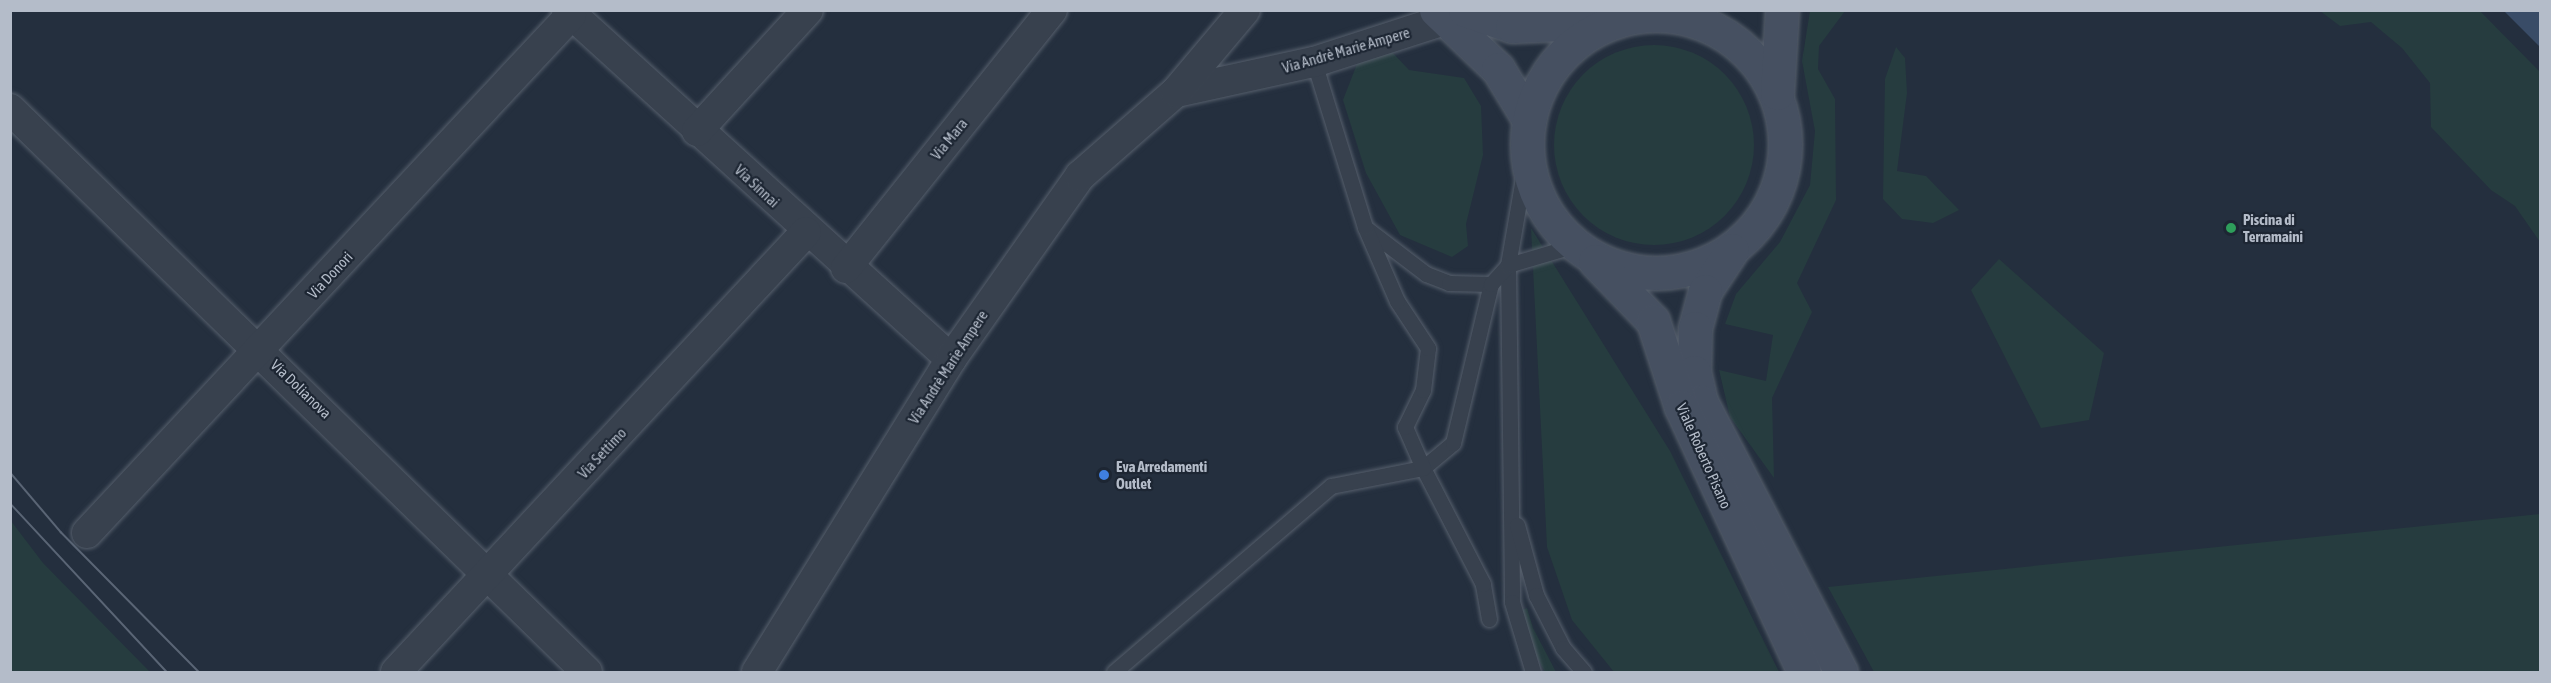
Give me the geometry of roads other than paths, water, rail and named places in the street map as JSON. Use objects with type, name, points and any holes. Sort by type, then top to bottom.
[{"type":"main road","points":[[1777,95],[1782,10]]},
{"type":"main road","points":[[1448,14],[1512,26],[1642,16],[1703,22],[1734,39],[1760,64],[1777,95],[1787,137],[1782,180],[1763,219],[1732,249],[1698,267],[1661,274],[1623,269],[1582,249]]},
{"type":"main road","points":[[1448,14],[1498,69],[1529,120]]},
{"type":"main road","name":"Viale Roberto Pisano","points":[[1642,16],[1564,52],[1541,83],[1529,120],[1527,155],[1535,190],[1556,226],[1653,321],[1681,407],[1804,672]]},
{"type":"main road","name":"Viale Roberto Pisano","points":[[1732,249],[1705,291],[1695,328],[1694,372],[1701,402],[1841,672]]},
{"type":"street","points":[[697,131],[808,10]]},
{"type":"street","name":"Via Mara","points":[[846,268],[1052,10]]},
{"type":"street","name":"Via Andrè Marie Ampere","points":[[757,672],[951,359],[1080,176],[1176,92],[1245,10]]},
{"type":"street","name":"Via Sinnai","points":[[569,13],[806,232],[951,359]]},
{"type":"street","name":"Via Donori","points":[[87,533],[260,350],[569,13]]},
{"type":"street","name":"Via Andrè Marie Ampere","points":[[1176,92],[1314,62],[1448,14]]},
{"type":"street","name":"Via Dolianova","points":[[10,110],[490,574],[586,672]]},
{"type":"street","name":"Via Settimo","points":[[396,672],[490,574],[806,232]]},
{"type":"lane","points":[[1314,62],[1365,227],[1398,301],[1428,348],[1423,390],[1405,427],[1423,468],[1483,584],[1489,619]]},
{"type":"lane","points":[[1527,155],[1509,265],[1512,602],[1533,672]]},
{"type":"lane","points":[[1365,227],[1426,274],[1449,283],[1491,284]]},
{"type":"lane","points":[[1114,672],[1331,486],[1423,468],[1453,444],[1491,284],[1509,265],[1582,249]]},
{"type":"lane","points":[[1512,499],[1536,595],[1563,648],[1584,672]]},
{"type":"water","points":[[2504,11],[2540,11],[2540,47]]},
{"type":"tram line","points":[[10,472],[61,532],[199,672]]},
{"type":"tram line","points":[[10,503],[167,672]]},
{"type":"place","name":"Piscina di Terramaini","points":[[2231,228]]},
{"type":"place","name":"Eva Arredamenti Outlet","points":[[1104,475]]}]
